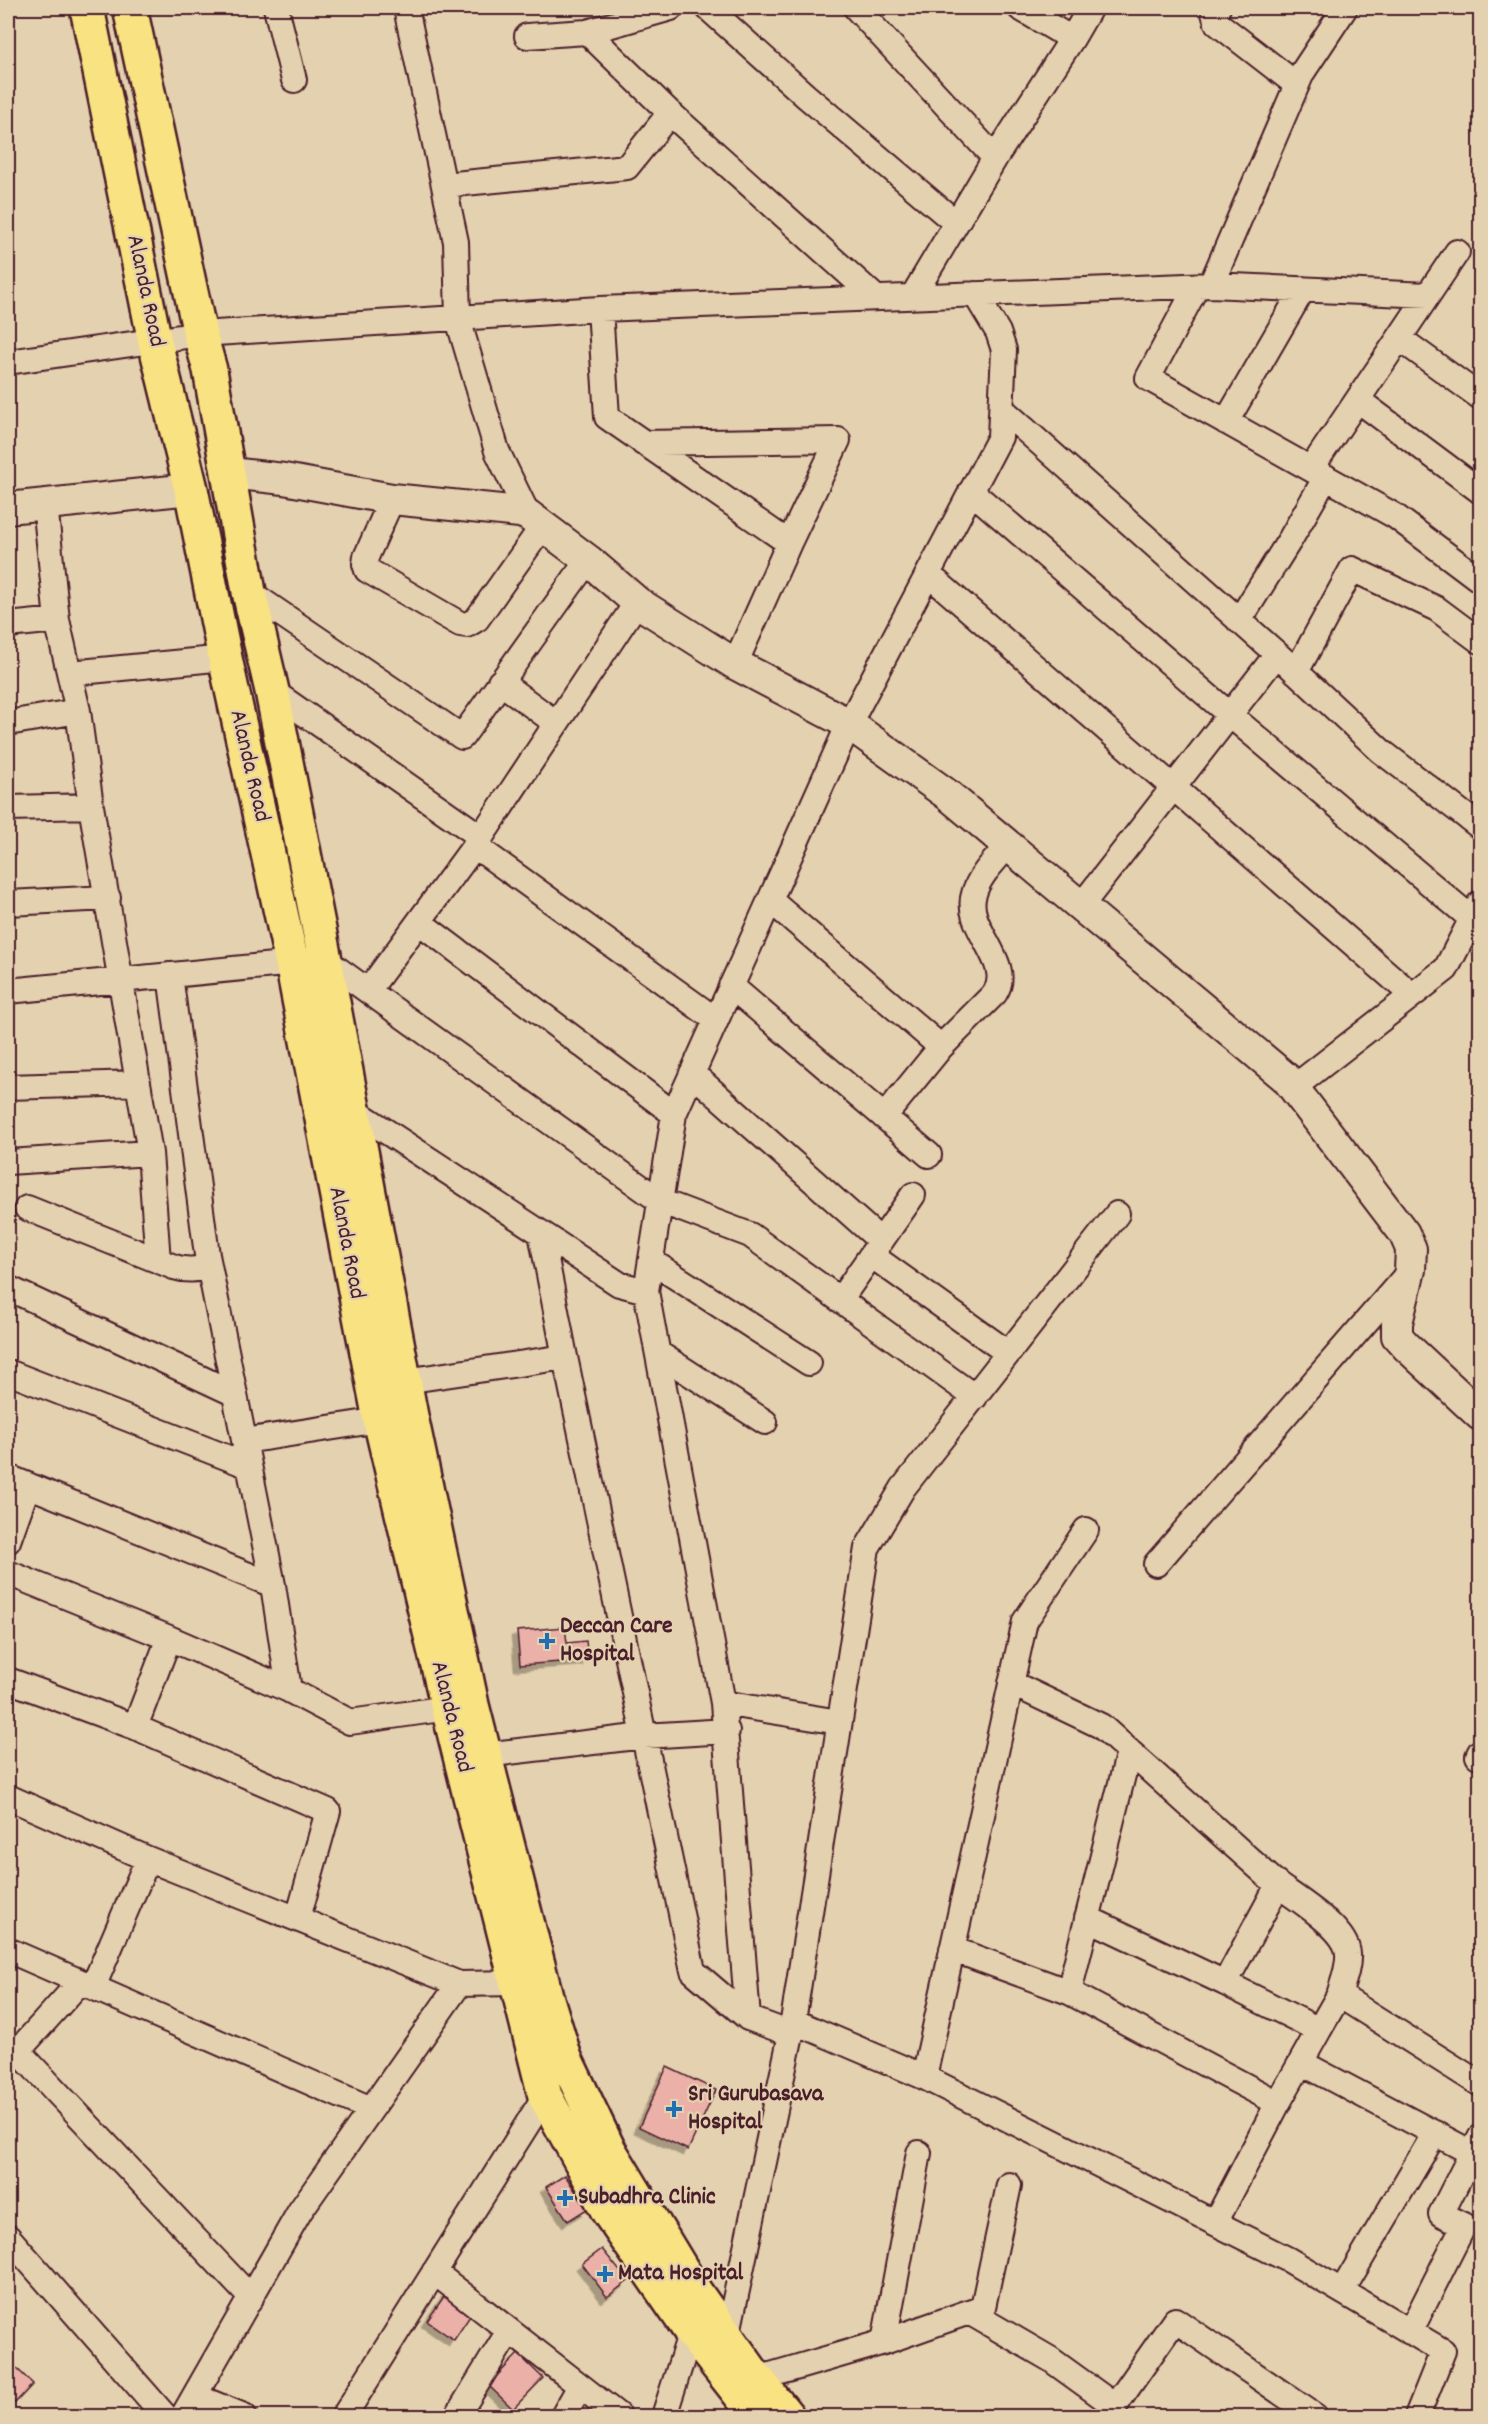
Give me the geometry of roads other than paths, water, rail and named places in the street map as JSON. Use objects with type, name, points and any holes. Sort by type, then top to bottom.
[{"type":"main road","name":"Alanda Road","points":[[87,8],[155,342],[191,489],[225,658],[292,963],[380,1420],[460,1706],[484,1755],[546,1996],[565,2058],[608,2148],[701,2300],[757,2379],[787,2416]]},
{"type":"main road","name":"Alanda Road","points":[[130,8],[200,334],[210,370],[230,473],[249,592],[272,691],[355,1111],[405,1381],[460,1706],[516,1983],[545,2096],[609,2213],[691,2331],[757,2416]]},
{"type":"street","points":[[276,8],[294,80]]},
{"type":"street","points":[[406,8],[456,242],[458,319],[497,451],[535,521]]},
{"type":"street","points":[[527,36],[587,32],[671,8]]},
{"type":"street","points":[[708,8],[806,96],[956,223]]},
{"type":"street","points":[[856,8],[995,158]]},
{"type":"street","points":[[1020,8],[1072,39]]},
{"type":"street","points":[[913,296],[995,158],[1090,8]]},
{"type":"street","points":[[1218,8],[1214,13],[1216,22],[1297,85]]},
{"type":"street","points":[[1345,8],[1302,73],[1204,285],[1148,378],[1395,516],[1480,580]]},
{"type":"street","points":[[587,32],[670,113],[876,298]]},
{"type":"street","points":[[444,185],[627,167],[670,113]]},
{"type":"street","points":[[1239,621],[1291,538],[1318,473],[1358,400],[1457,252]]},
{"type":"street","points":[[8,362],[200,334],[600,309],[1204,285],[1428,295]]},
{"type":"street","points":[[1226,422],[1303,289]]},
{"type":"street","points":[[748,2018],[727,1731],[646,1291],[674,1114],[849,724],[1000,437],[1004,350],[998,332],[975,294]]},
{"type":"street","points":[[600,309],[607,417],[789,543]]},
{"type":"street","points":[[1399,338],[1480,397]]},
{"type":"street","points":[[1358,400],[1480,491]]},
{"type":"street","points":[[1002,410],[1277,654],[1381,752],[1480,827]]},
{"type":"street","points":[[643,442],[838,440],[735,664]]},
{"type":"street","points":[[230,473],[284,478],[392,500],[520,512],[588,560],[637,602],[735,664],[849,724],[948,795],[1286,1078],[1404,1233],[1411,1249],[1410,1270],[1396,1323],[1397,1336],[1480,1415]]},
{"type":"street","points":[[8,508],[191,489]]},
{"type":"street","points":[[972,491],[1230,715],[1476,911],[1446,969],[1293,1088]]},
{"type":"street","points":[[392,500],[366,557],[367,570],[460,624],[466,625],[477,619],[535,521]]},
{"type":"street","points":[[45,504],[57,620],[78,711],[91,806],[150,1153],[158,1261]]},
{"type":"street","points":[[249,592],[462,736],[588,560]]},
{"type":"street","points":[[1296,672],[1352,569],[1437,609],[1480,641]]},
{"type":"street","points":[[928,574],[1412,995]]},
{"type":"street","points":[[368,991],[478,842],[637,602]]},
{"type":"street","points":[[8,625],[57,620]]},
{"type":"street","points":[[1081,906],[1277,654]]},
{"type":"street","points":[[70,673],[225,658]]},
{"type":"street","points":[[500,682],[556,723]]},
{"type":"street","points":[[272,691],[716,1020]]},
{"type":"street","points":[[8,723],[78,711]]},
{"type":"street","points":[[8,808],[91,806]]},
{"type":"street","points":[[884,1117],[941,1047],[1000,986],[1001,977],[998,967],[974,916],[972,904],[979,882],[1008,845]]},
{"type":"street","points":[[8,903],[108,898]]},
{"type":"street","points":[[770,900],[941,1047]]},
{"type":"street","points":[[419,922],[674,1114]]},
{"type":"street","points":[[8,991],[325,960],[660,1202],[750,1235],[975,1397]]},
{"type":"street","points":[[170,975],[209,1266],[273,1585],[289,1690]]},
{"type":"street","points":[[731,986],[929,1155]]},
{"type":"street","points":[[692,1073],[876,1248],[1008,1353]]},
{"type":"street","points":[[8,1087],[138,1083]]},
{"type":"street","points":[[355,1111],[618,1284],[646,1291]]},
{"type":"street","points":[[8,1162],[150,1153]]},
{"type":"street","points":[[840,1300],[913,1196]]},
{"type":"street","points":[[27,1208],[185,1271],[209,1266]]},
{"type":"street","points":[[719,2368],[728,2336],[792,2027],[867,1548],[903,1488],[1117,1214]]},
{"type":"street","points":[[541,1233],[693,1971],[748,2018],[792,2027],[924,2077],[1289,2260],[1443,2351],[1417,2416]]},
{"type":"street","points":[[651,1262],[809,1363]]},
{"type":"street","points":[[1156,1564],[1410,1270]]},
{"type":"street","points":[[8,1288],[235,1394]]},
{"type":"street","points":[[658,1353],[765,1422]]},
{"type":"street","points":[[405,1381],[565,1357]]},
{"type":"street","points":[[8,1372],[249,1466]]},
{"type":"street","points":[[244,1442],[380,1420]]},
{"type":"street","points":[[8,1541],[18,1481],[273,1585]]},
{"type":"street","points":[[924,2077],[1025,1621],[1086,1530]]},
{"type":"street","points":[[8,1573],[169,1638],[289,1690],[350,1722],[460,1706]]},
{"type":"street","points":[[135,1727],[169,1638]]},
{"type":"street","points":[[8,1680],[135,1727],[328,1811],[298,1918]]},
{"type":"street","points":[[1011,1683],[1101,1726],[1278,1885],[1334,1927],[1345,1941],[1348,1961],[1339,1995],[1278,2103],[1215,2223]]},
{"type":"street","points":[[723,1703],[839,1722]]},
{"type":"street","points":[[484,1755],[644,1736],[727,1731]]},
{"type":"street","points":[[1069,1992],[1129,1751]]},
{"type":"street","points":[[8,1797],[148,1859],[459,1984],[516,1983],[546,1996]]},
{"type":"street","points":[[148,1859],[86,1985],[13,2057],[251,2298]]},
{"type":"street","points":[[1225,1983],[1278,1885]]},
{"type":"street","points":[[1087,1918],[1319,2030]]},
{"type":"street","points":[[952,1948],[1069,1992],[1278,2103]]},
{"type":"street","points":[[8,1950],[371,2109]]},
{"type":"street","points":[[183,2416],[300,2211],[459,1984]]},
{"type":"street","points":[[1339,1995],[1480,2084]]},
{"type":"street","points":[[1302,2063],[1436,2133],[1476,2145],[1441,2214],[1464,2225],[1410,2332]]},
{"type":"street","points":[[344,2416],[545,2096]]},
{"type":"street","points":[[1342,2291],[1436,2133]]},
{"type":"street","points":[[884,2342],[919,2153]]},
{"type":"street","points":[[757,2379],[884,2342],[983,2307],[1009,2185]]},
{"type":"street","points":[[8,2237],[165,2416]]},
{"type":"street","points":[[434,2272],[619,2416]]},
{"type":"street","points":[[664,2416],[701,2300]]},
{"type":"street","points":[[969,2312],[1050,2359],[1112,2411],[1174,2320],[1315,2416]]},
{"type":"street","points":[[458,2416],[509,2331]]},
{"type":"street","points":[[563,2416],[580,2386]]},
{"type":"street","points":[[195,2396],[244,2416]]},
{"type":"place","name":"Deccan Care Hospital","points":[[547,1641]]},
{"type":"place","name":"Sri Gurubasava Hospital","points":[[674,2109]]},
{"type":"place","name":"Subadhra Clinic","points":[[565,2198]]},
{"type":"place","name":"Mata Hospital","points":[[605,2274]]}]
